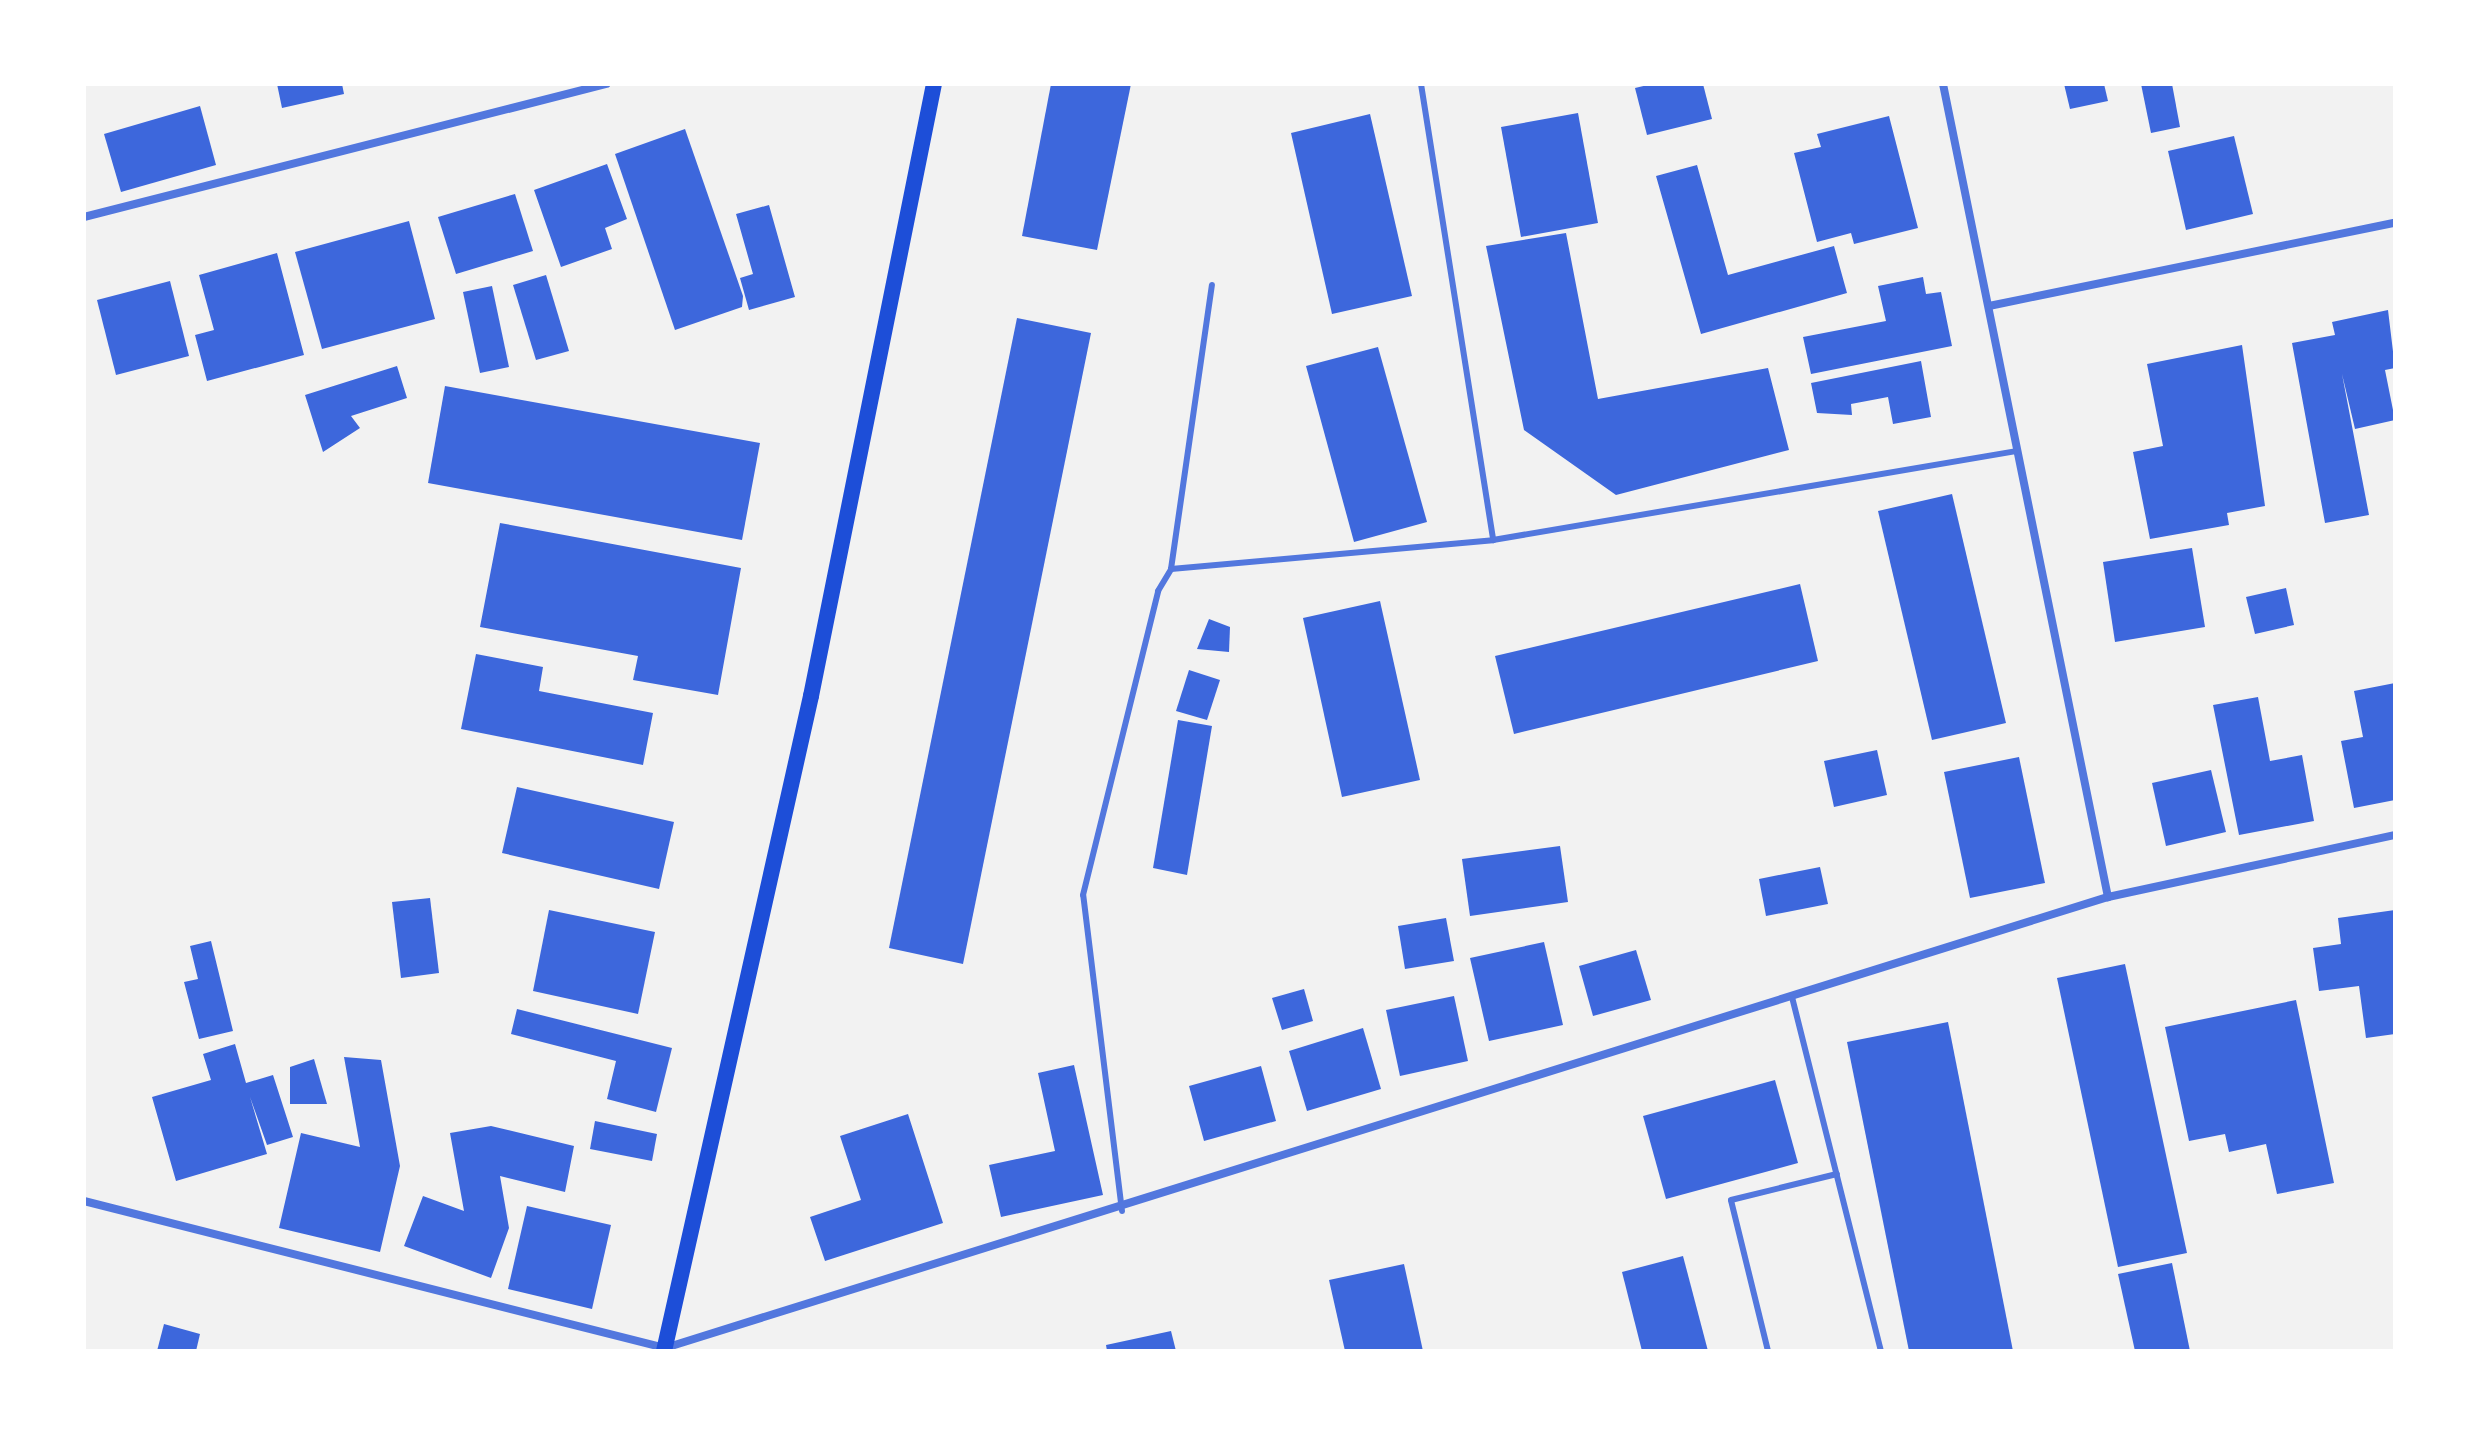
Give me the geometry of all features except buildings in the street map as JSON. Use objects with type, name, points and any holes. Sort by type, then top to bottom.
[{"type":"main road","points":[[666,1350],[811,696],[934,84]]},
{"type":"street","points":[[84,217],[606,84]]},
{"type":"street","points":[[1943,84],[2108,897]]},
{"type":"street","points":[[1989,306],[2395,223]]},
{"type":"street","points":[[84,1201],[666,1350],[1122,1211],[2108,897],[2395,835]]},
{"type":"lane","points":[[1421,84],[1493,540]]},
{"type":"lane","points":[[1122,1211],[1083,895],[1158,591],[1171,569],[1212,285]]},
{"type":"lane","points":[[1171,569],[1493,540],[2017,451]]},
{"type":"lane","points":[[1792,997],[1881,1351]]},
{"type":"lane","points":[[1768,1351],[1731,1200],[1837,1174]]}]
